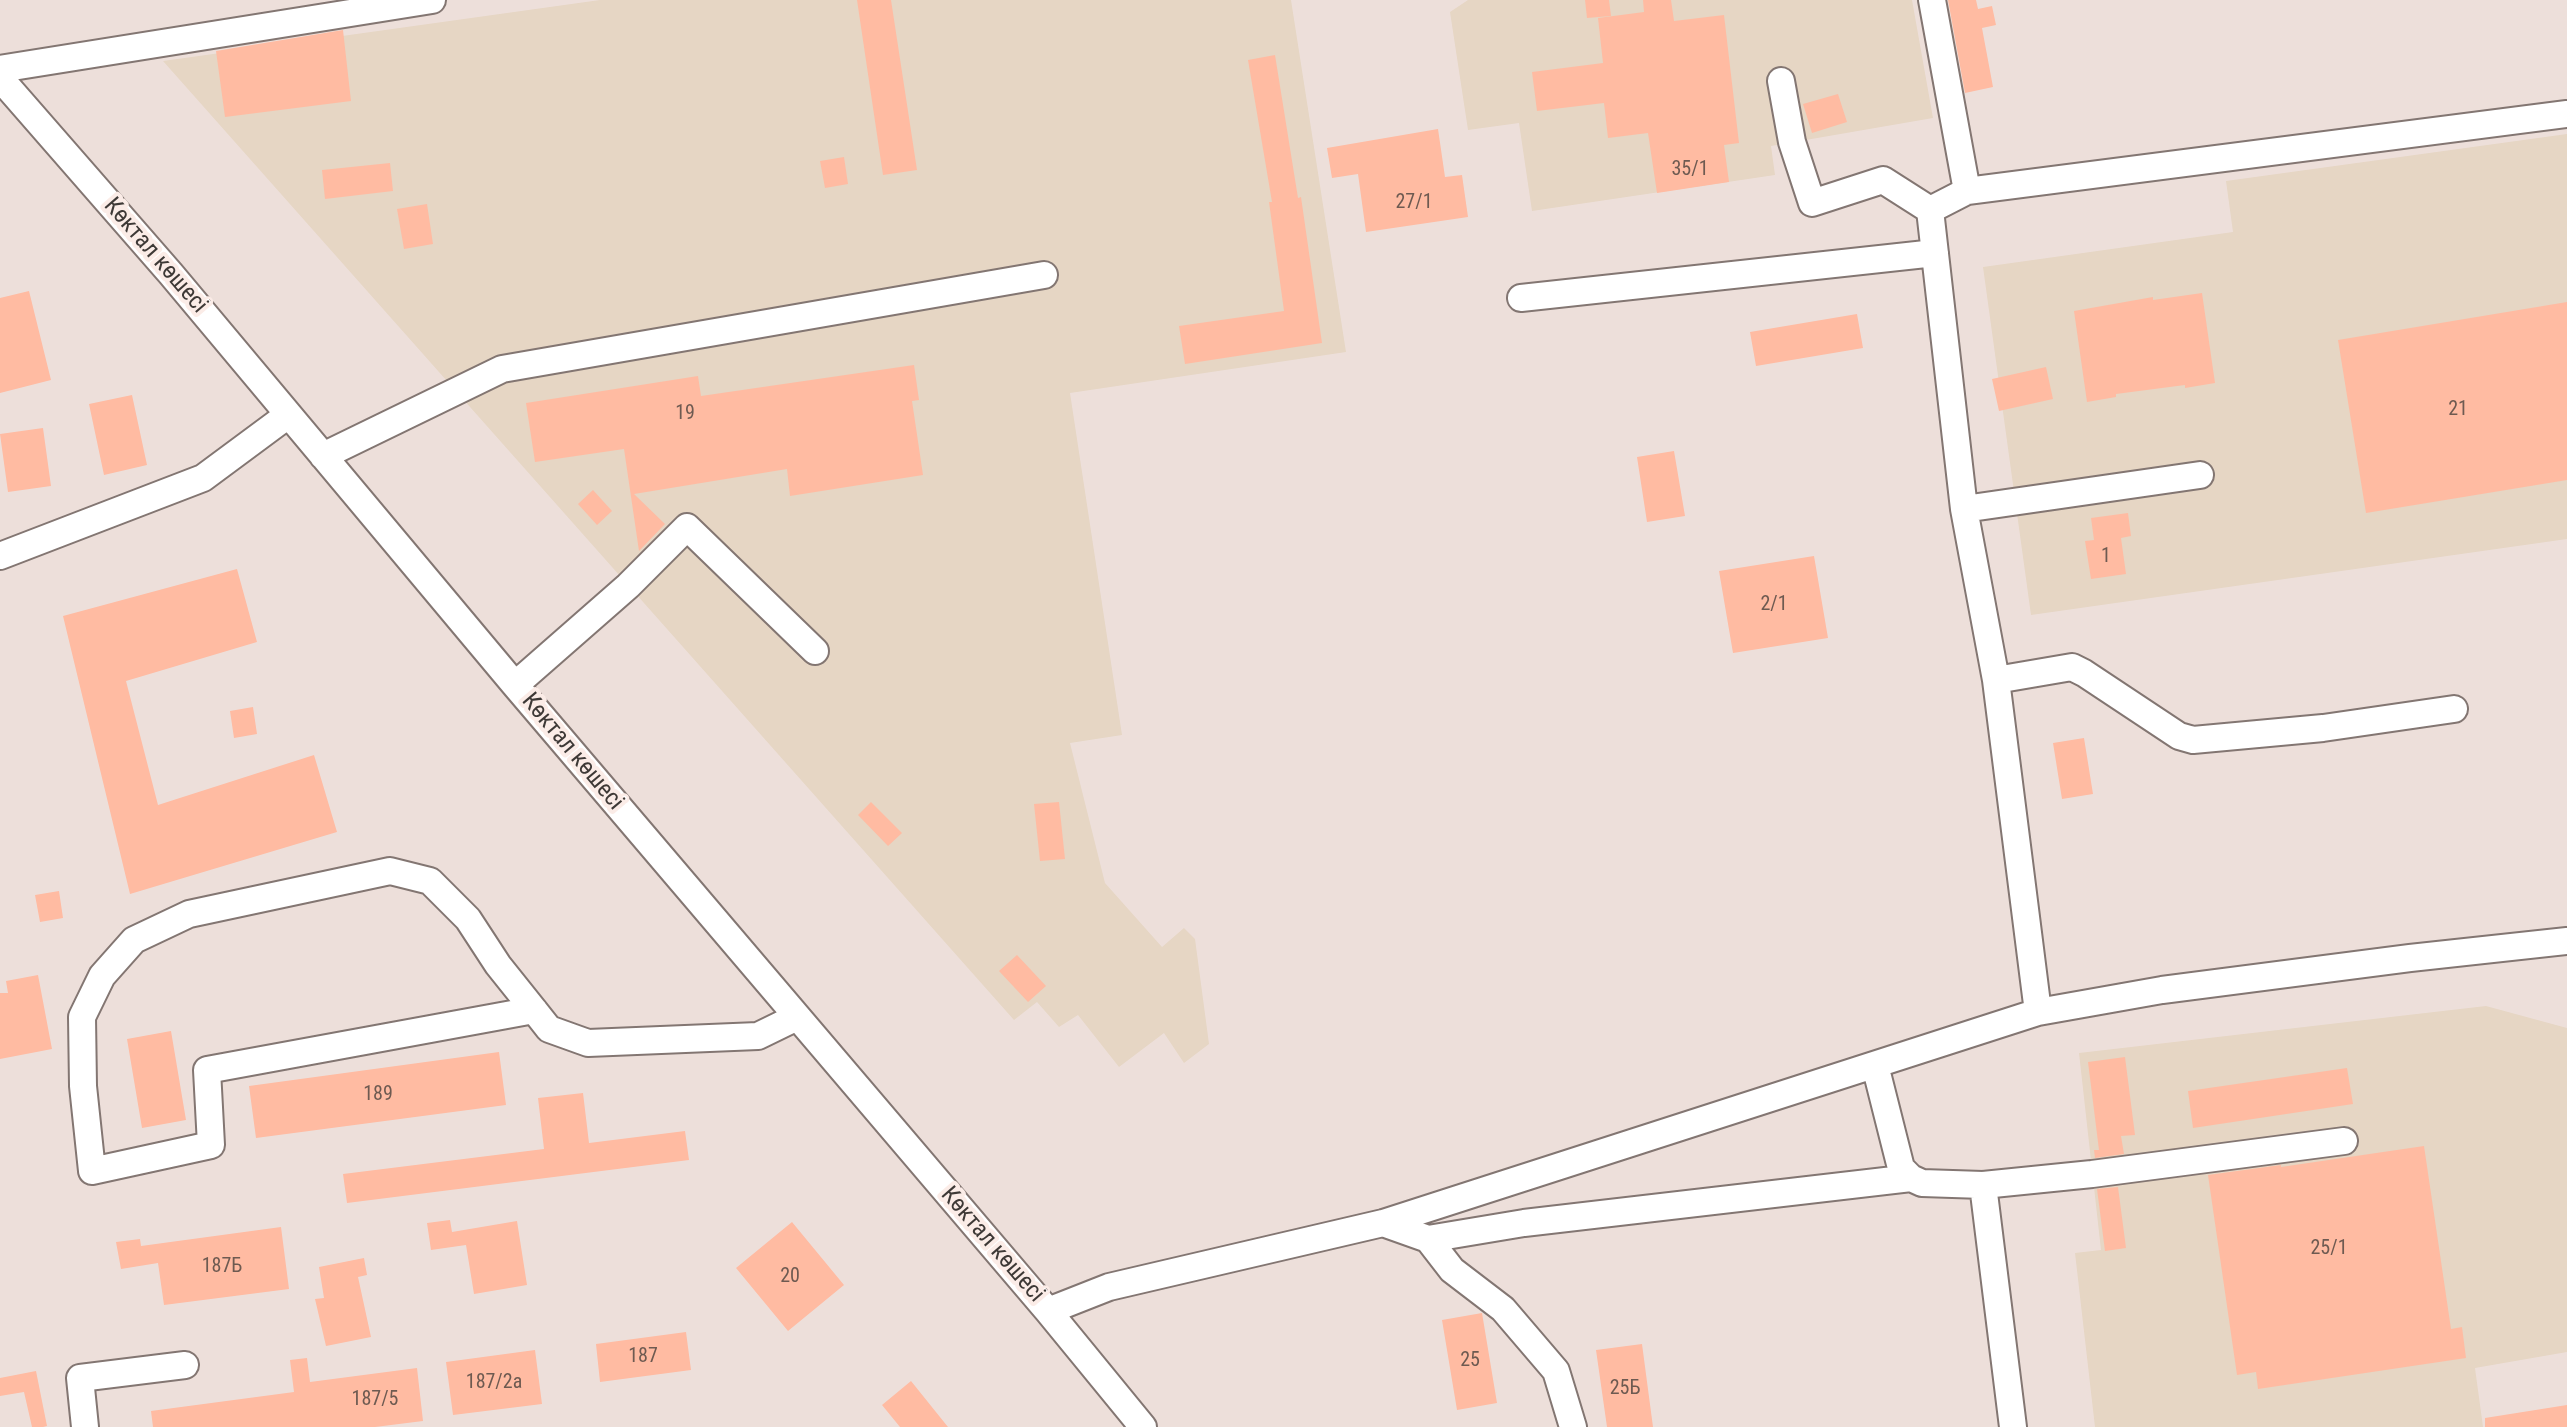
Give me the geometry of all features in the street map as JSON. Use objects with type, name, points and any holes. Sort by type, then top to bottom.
[{"type":"street","points":[[0,69],[432,0]]},
{"type":"street","points":[[1932,0],[1967,191]]},
{"type":"street","name":"Көктал көшесі","points":[[0,78],[171,274],[1143,1427]]},
{"type":"street","points":[[1781,81],[1792,142],[1812,203],[1883,180],[1930,210]]},
{"type":"street","points":[[1930,210],[1967,191],[2567,114]]},
{"type":"street","points":[[1930,210],[1964,509],[1996,680],[2038,1012]]},
{"type":"street","points":[[1521,298],[1935,253]]},
{"type":"street","points":[[323,456],[502,369],[1044,275]]},
{"type":"street","points":[[0,556],[203,478],[288,415]]},
{"type":"street","points":[[1964,509],[2200,475]]},
{"type":"street","points":[[515,685],[628,586],[687,527],[815,651]]},
{"type":"street","points":[[1996,680],[2072,667],[2179,736],[2193,740],[2323,728],[2454,709]]},
{"type":"street","points":[[534,1010],[207,1070],[211,1145],[92,1171],[83,1086],[82,1017],[102,976],[134,940],[189,914],[390,871],[430,881],[468,919],[498,965],[534,1010],[549,1029],[588,1043],[758,1036],[797,1017]]},
{"type":"street","points":[[1048,1311],[1109,1287],[1383,1223],[2038,1012],[2162,990],[2567,941]]},
{"type":"street","points":[[2539,945],[2567,949]]},
{"type":"street","points":[[1875,1065],[1901,1168],[1922,1183],[1983,1185],[2344,1141]]},
{"type":"street","points":[[1383,1223],[1428,1239],[1524,1223],[1911,1178]]},
{"type":"street","points":[[1983,1185],[2013,1427]]},
{"type":"street","points":[[1428,1239],[1452,1270],[1503,1309],[1556,1371],[1573,1427]]},
{"type":"street","points":[[85,1427],[80,1378],[185,1365]]},
{"type":"shaded area","points":[[600,0],[1291,0],[1346,352],[1070,393],[1122,735],[1070,743],[1105,883],[1162,947],[1184,928],[1195,939],[1209,1044],[1184,1063],[1164,1033],[1119,1067],[1078,1015],[1059,1027],[1037,1002],[1014,1020],[163,61]]},
{"type":"shaded area","points":[[1468,0],[1912,0],[1933,118],[1771,146],[1775,175],[1532,211],[1519,123],[1468,130],[1450,12]]},
{"type":"shaded area","points":[[2567,134],[2567,539],[2031,615],[1983,267],[2233,232],[2226,181]]},
{"type":"shaded area","points":[[2486,1006],[2567,1028],[2567,1352],[2475,1368],[2483,1427],[2095,1427],[2075,1253],[2101,1250],[2079,1053]]},
{"type":"building","points":[[857,0],[891,0],[917,170],[883,175]]},
{"type":"building","points":[[1585,0],[1609,0],[1611,16],[1587,18]]},
{"type":"building","points":[[1643,0],[1671,0],[1674,21],[1724,15],[1739,143],[1724,145],[1729,182],[1657,193],[1648,133],[1608,138],[1604,103],[1537,111],[1532,72],[1603,63],[1598,18],[1644,12]]},
{"type":"building","points":[[1948,0],[1976,0],[1978,9],[1992,6],[1996,25],[1982,28],[1993,87],[1965,93]]},
{"type":"building","points":[[343,30],[351,101],[225,117],[216,51]]},
{"type":"building","points":[[1275,55],[1298,198],[1301,197],[1322,343],[1185,364],[1179,326],[1284,311],[1269,202],[1272,202],[1248,60]]},
{"type":"building","points":[[1838,94],[1847,122],[1812,133],[1803,104]]},
{"type":"building","points":[[1438,129],[1445,177],[1462,175],[1468,217],[1366,232],[1358,174],[1332,178],[1327,148]]},
{"type":"building","points":[[844,157],[848,184],[825,188],[820,161]]},
{"type":"building","points":[[390,163],[393,191],[325,199],[322,170]]},
{"type":"building","points":[[427,204],[433,244],[404,249],[397,209]]},
{"type":"building","points":[[29,291],[51,380],[0,393],[0,298]]},
{"type":"building","points":[[2202,293],[2215,383],[2116,394],[2116,397],[2087,402],[2074,311],[2153,297],[2153,300]]},
{"type":"building","points":[[2567,302],[2567,480],[2366,513],[2338,340]]},
{"type":"building","points":[[1857,314],[1863,348],[1756,366],[1750,332]]},
{"type":"building","points":[[914,365],[919,400],[912,401],[923,475],[790,496],[787,469],[634,494],[665,524],[639,551],[624,449],[535,462],[526,403],[698,376],[701,396]]},
{"type":"building","points":[[2046,367],[2053,399],[1999,411],[1992,379]]},
{"type":"building","points":[[132,395],[147,465],[104,475],[89,404]]},
{"type":"building","points":[[43,428],[51,486],[8,492],[0,434]]},
{"type":"building","points":[[1674,451],[1685,516],[1647,522],[1637,457]]},
{"type":"building","points":[[593,490],[612,511],[597,525],[578,504]]},
{"type":"building","points":[[2128,513],[2131,536],[2121,538],[2126,574],[2091,579],[2085,541],[2094,540],[2091,518]]},
{"type":"building","points":[[1814,556],[1828,638],[1733,653],[1719,571]]},
{"type":"building","points":[[237,569],[257,642],[126,681],[158,805],[314,755],[337,832],[130,894],[63,616]]},
{"type":"building","points":[[253,707],[257,734],[234,738],[230,711]]},
{"type":"building","points":[[2084,738],[2093,794],[2062,799],[2053,743]]},
{"type":"building","points":[[871,802],[902,833],[888,846],[858,815]]},
{"type":"building","points":[[1059,802],[1065,859],[1040,861],[1034,804]]},
{"type":"building","points":[[59,891],[63,918],[40,922],[35,895]]},
{"type":"building","points":[[1017,955],[1046,986],[1028,1002],[999,971]]},
{"type":"building","points":[[38,975],[52,1049],[0,1059],[0,993],[8,993],[6,981]]},
{"type":"building","points":[[171,1031],[186,1120],[142,1128],[127,1039]]},
{"type":"building","points":[[499,1052],[506,1105],[256,1138],[249,1086]]},
{"type":"building","points":[[2125,1057],[2135,1135],[2121,1136],[2124,1154],[2095,1158],[2094,1150],[2099,1150],[2088,1062]]},
{"type":"building","points":[[2347,1068],[2353,1104],[2193,1128],[2188,1091]]},
{"type":"building","points":[[583,1093],[589,1143],[685,1131],[689,1160],[347,1203],[343,1174],[544,1149],[538,1098]]},
{"type":"building","points":[[2424,1146],[2451,1329],[2462,1327],[2466,1358],[2258,1389],[2256,1372],[2237,1375],[2208,1175]]},
{"type":"building","points":[[2118,1187],[2126,1248],[2105,1251],[2097,1189]]},
{"type":"building","points":[[450,1220],[452,1232],[517,1221],[527,1285],[474,1294],[466,1245],[431,1250],[427,1223]]},
{"type":"building","points":[[792,1222],[844,1285],[788,1331],[736,1268]]},
{"type":"building","points":[[281,1227],[289,1289],[164,1305],[158,1263],[121,1269],[116,1242],[140,1239],[141,1246]]},
{"type":"building","points":[[364,1258],[367,1275],[358,1277],[371,1337],[326,1346],[315,1299],[324,1298],[319,1267]]},
{"type":"building","points":[[1482,1313],[1497,1403],[1457,1410],[1442,1320]]},
{"type":"building","points":[[686,1332],[691,1370],[600,1382],[596,1344]]},
{"type":"building","points":[[1642,1344],[1653,1427],[1607,1427],[1596,1350]]},
{"type":"building","points":[[535,1350],[542,1404],[453,1415],[446,1362]]},
{"type":"building","points":[[307,1358],[310,1382],[417,1368],[423,1421],[375,1427],[153,1427],[151,1411],[294,1392],[290,1360]]},
{"type":"building","points":[[36,1371],[47,1426],[43,1427],[32,1427],[24,1392],[0,1396],[0,1378]]},
{"type":"building","points":[[911,1381],[948,1427],[900,1427],[882,1405]]},
{"type":"building","points":[[2567,1405],[2567,1427],[2485,1427],[2485,1418]]}]
